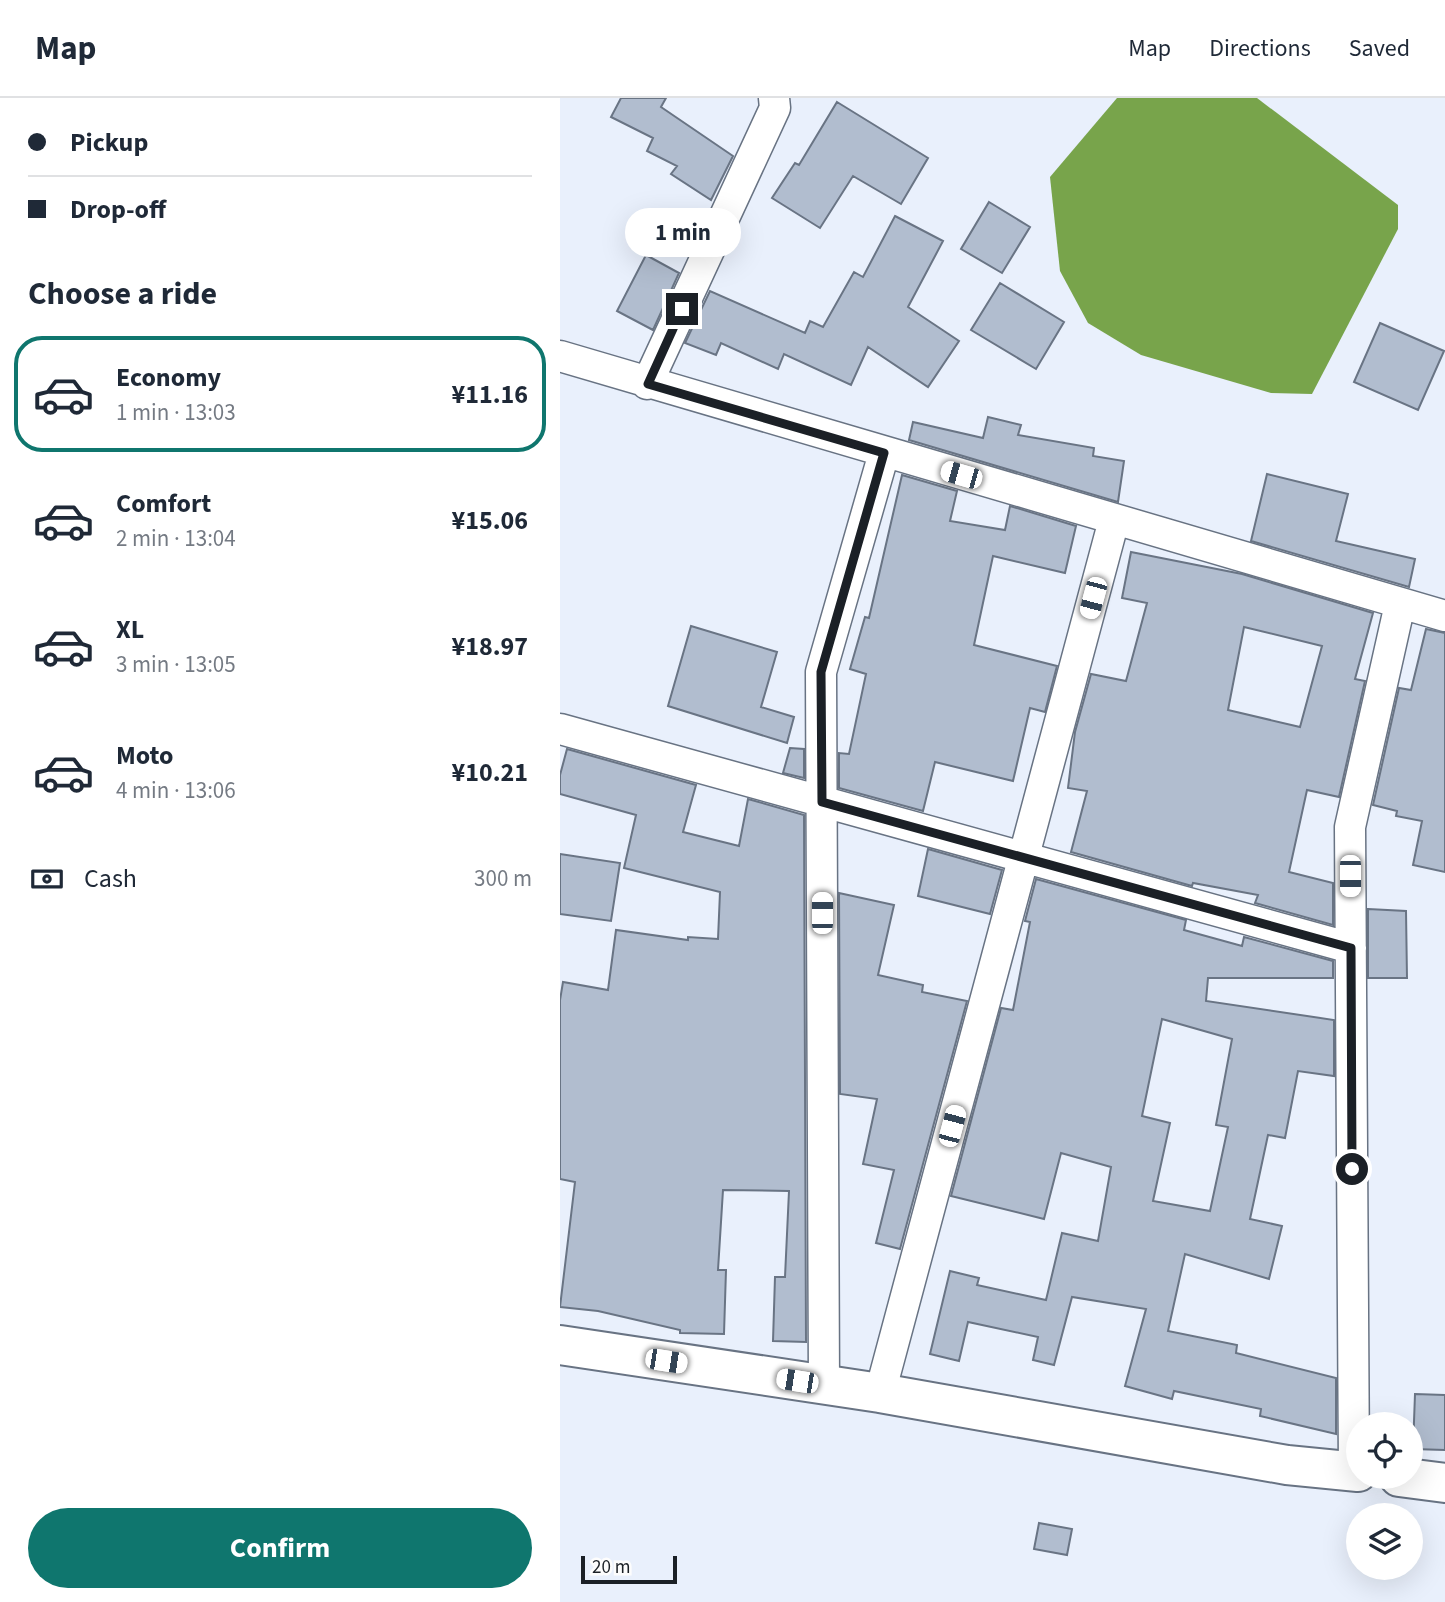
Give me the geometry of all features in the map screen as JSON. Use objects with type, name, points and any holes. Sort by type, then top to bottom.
[{"type":"street","points":[[648,384],[775,108],[774,98]]},
{"type":"street","points":[[560,356],[1445,617]]},
{"type":"street","points":[[824,1385],[821,672],[884,453]]},
{"type":"street","points":[[880,1394],[1114,520]]},
{"type":"street","points":[[1355,1412],[1350,827],[1401,604]]},
{"type":"street","points":[[560,729],[1351,948]]},
{"type":"street","points":[[560,1345],[880,1394],[1287,1465],[1346,1471]]},
{"type":"street","points":[[1423,1480],[1445,1483]]},
{"type":"shaded area","points":[[1117,98],[1257,98],[1398,205],[1398,229],[1312,394],[1271,393],[1141,355],[1088,323],[1060,271],[1050,177]]},
{"type":"building","points":[[621,98],[666,98],[661,107],[733,156],[711,200],[671,174],[677,166],[647,151],[653,138],[611,117]]},
{"type":"building","points":[[837,102],[928,158],[901,204],[853,176],[820,228],[772,198],[795,163],[799,165]]},
{"type":"building","points":[[989,202],[1030,227],[1002,273],[961,249]]},
{"type":"building","points":[[895,216],[943,241],[908,307],[959,341],[928,387],[868,347],[851,385],[784,354],[778,369],[721,343],[716,355],[685,343],[710,291],[805,333],[810,321],[823,327],[854,272],[863,277]]},
{"type":"building","points":[[646,255],[679,273],[653,330],[617,311]]},
{"type":"building","points":[[1000,283],[1064,322],[1036,369],[971,330]]},
{"type":"building","points":[[1380,323],[1444,351],[1418,410],[1354,382]]},
{"type":"building","points":[[988,417],[1021,425],[1018,435],[1094,448],[1093,456],[1124,461],[1118,502],[909,440],[913,422],[983,438]]},
{"type":"building","points":[[1267,474],[1348,494],[1336,541],[1415,559],[1409,587],[1251,541]]},
{"type":"building","points":[[902,475],[957,491],[950,521],[1005,530],[1010,506],[1076,526],[1065,573],[993,556],[974,645],[1057,666],[1045,712],[1030,708],[1013,781],[935,762],[923,811],[839,788],[839,753],[849,754],[866,674],[850,669],[865,617],[869,618]]},
{"type":"building","points":[[1131,552],[1242,574],[1373,613],[1355,679],[1365,681],[1339,797],[1307,790],[1289,872],[1333,883],[1333,925],[1255,903],[1258,895],[1193,883],[1192,886],[1071,852],[1087,791],[1068,788],[1075,732],[1091,674],[1126,681],[1147,603],[1122,598]],"holes":[[[1244,627],[1322,646],[1300,727],[1228,710]]]},
{"type":"building","points":[[691,626],[777,652],[761,707],[794,717],[787,743],[668,706]]},
{"type":"building","points":[[1426,629],[1445,633],[1445,872],[1413,865],[1422,821],[1396,816],[1397,811],[1373,805],[1399,688],[1411,690]]},
{"type":"building","points":[[790,748],[804,749],[804,778],[783,773]]},
{"type":"building","points":[[567,749],[696,785],[683,832],[739,846],[748,799],[804,815],[806,1342],[773,1341],[775,1277],[785,1277],[789,1191],[723,1190],[718,1270],[726,1270],[724,1334],[680,1333],[680,1330],[598,1311],[560,1307],[575,1182],[560,1179],[560,1000],[563,982],[608,990],[616,930],[688,940],[688,937],[718,939],[720,892],[624,868],[636,815],[560,794],[560,775]]},
{"type":"building","points":[[928,849],[1002,870],[990,914],[918,896]]},
{"type":"building","points":[[560,854],[620,863],[611,921],[560,914]]},
{"type":"building","points":[[1036,879],[1186,920],[1184,930],[1242,946],[1244,937],[1333,961],[1333,978],[1208,978],[1206,1001],[1334,1020],[1334,1076],[1298,1071],[1285,1138],[1268,1135],[1250,1219],[1282,1226],[1269,1279],[1185,1254],[1168,1331],[1237,1345],[1236,1353],[1336,1378],[1336,1434],[1260,1416],[1261,1409],[1174,1391],[1172,1399],[1125,1386],[1146,1309],[1072,1297],[1054,1365],[1033,1360],[1038,1337],[968,1322],[959,1361],[930,1354],[950,1271],[979,1278],[977,1285],[1046,1300],[1062,1233],[1098,1241],[1111,1167],[1061,1153],[1044,1219],[951,1196],[1001,1008],[1013,1010],[1030,922],[1025,921]],"holes":[[[1162,1019],[1232,1039],[1216,1125],[1228,1127],[1210,1211],[1153,1201],[1170,1123],[1142,1116]]]},
{"type":"building","points":[[839,893],[894,905],[878,975],[923,985],[922,992],[967,1001],[900,1249],[876,1243],[894,1170],[863,1164],[877,1099],[840,1094]]},
{"type":"building","points":[[1368,909],[1406,911],[1407,978],[1368,978]]},
{"type":"building","points":[[1415,1394],[1445,1395],[1445,1450],[1423,1449],[1423,1412],[1414,1412]]},
{"type":"building","points":[[1039,1523],[1072,1529],[1067,1555],[1034,1549]]},
{"type":"route","points":[[682,309],[648,384],[884,453],[821,672],[822,802],[1351,948],[1352,1169]]}]
